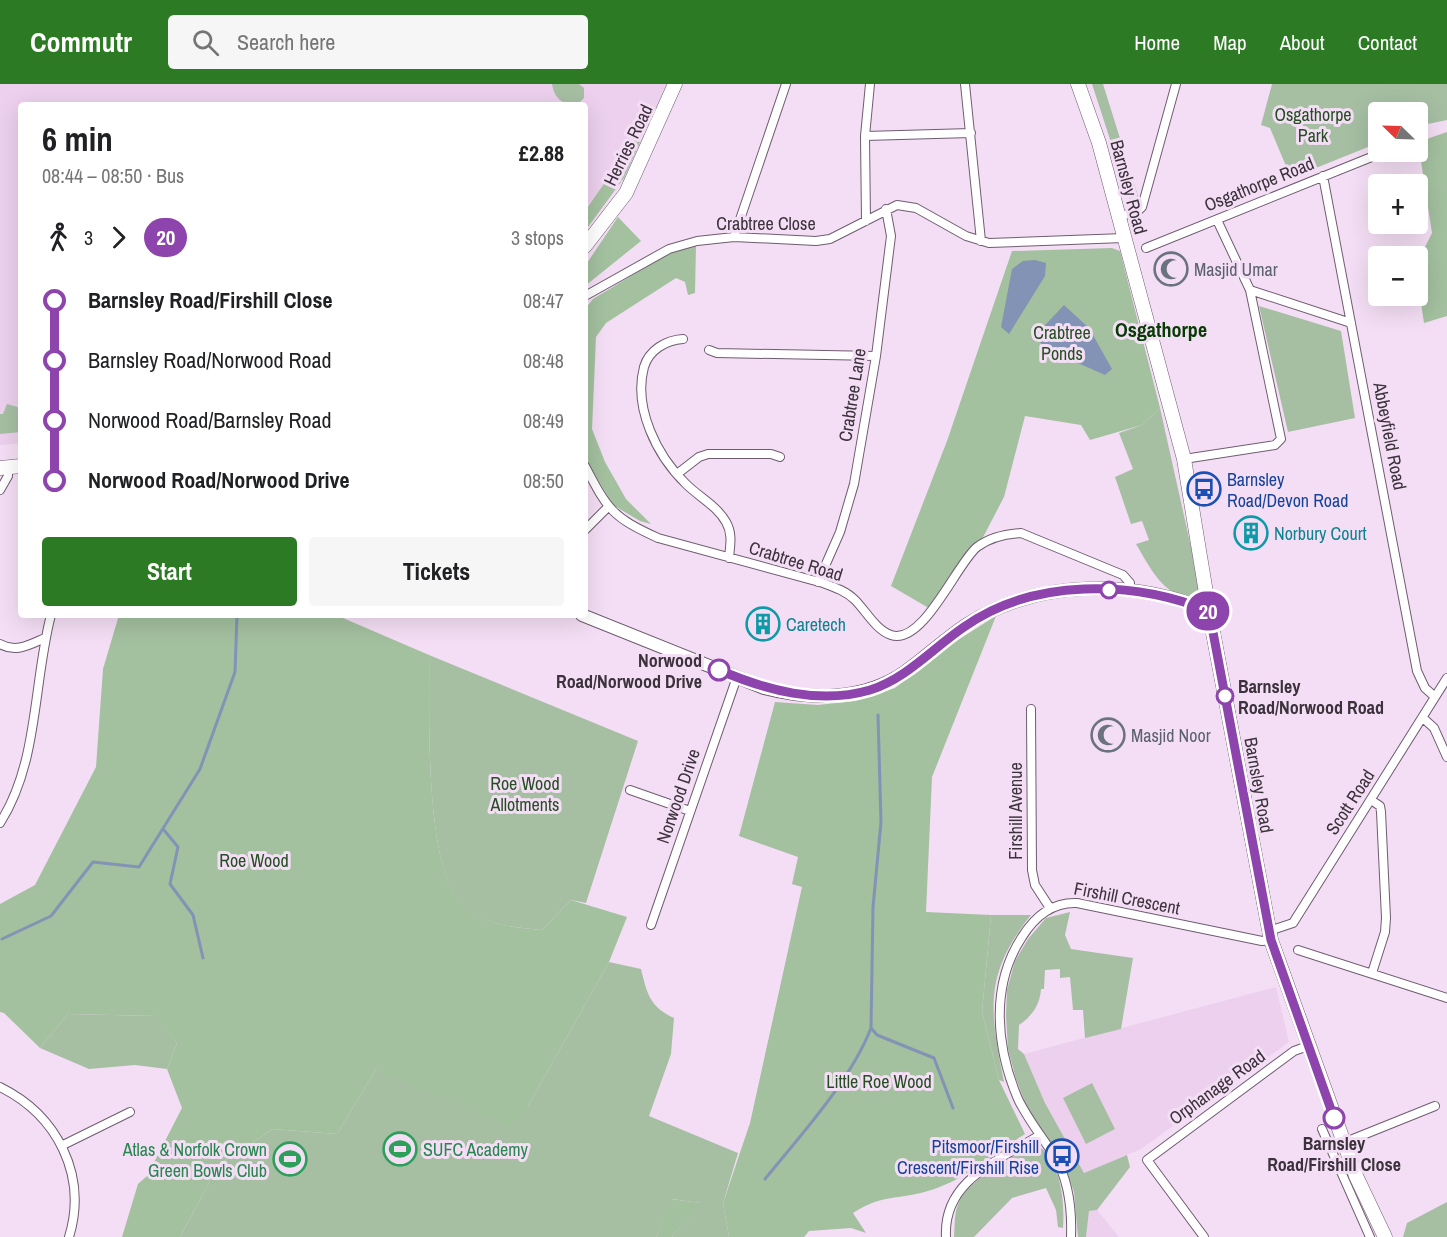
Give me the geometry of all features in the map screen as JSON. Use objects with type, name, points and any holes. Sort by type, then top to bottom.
[{"type":"main road","name":"Herries Road","points":[[588,242],[626,193],[675,84]]},
{"type":"main road","name":"Barnsley Road","points":[[1078,84],[1100,143],[1184,459],[1209,611],[1270,935],[1343,1143],[1385,1237]]},
{"type":"street","points":[[734,237],[786,84]]},
{"type":"street","points":[[866,221],[866,136],[870,84]]},
{"type":"street","points":[[965,84],[981,241]]},
{"type":"street","points":[[1118,216],[1138,211],[1142,207],[1176,84]]},
{"type":"street","points":[[866,136],[971,133]]},
{"type":"street","name":"Osgathorpe Road","points":[[1146,248],[1368,158]]},
{"type":"street","name":"Abbeyfield Road","points":[[1323,176],[1417,671],[1425,688],[1435,697]]},
{"type":"street","name":"Crabtree Close","points":[[588,294],[669,249],[697,241],[734,237],[816,241],[830,239],[897,205],[916,208],[966,236],[981,241],[1124,238]]},
{"type":"street","name":"Crabtree Lane","points":[[818,582],[848,508],[876,356],[891,236],[886,209]]},
{"type":"street","points":[[1184,459],[1280,443],[1281,439],[1250,290],[1216,220]]},
{"type":"street","points":[[1250,290],[1351,323]]},
{"type":"street","points":[[683,339],[663,344],[646,362],[641,385],[644,411],[649,427],[677,474],[728,524],[731,532],[729,558]]},
{"type":"street","points":[[709,350],[717,353],[876,356]]},
{"type":"street","points":[[677,474],[699,457],[708,454],[771,454],[780,457]]},
{"type":"street","points":[[0,490],[10,467]]},
{"type":"street","name":"Crabtree Road","points":[[588,472],[607,508],[637,528],[658,538],[843,591],[854,598],[884,631],[902,636],[912,632],[940,601],[968,556],[979,545],[1005,534],[1021,533],[1123,575],[1130,583],[1130,590]]},
{"type":"street","points":[[588,527],[607,508]]},
{"type":"street","points":[[588,617],[736,677],[788,694],[849,694],[870,690],[904,673],[966,625],[1018,600],[1077,590],[1130,590],[1166,596],[1209,611]]},
{"type":"street","points":[[0,823],[16,793],[25,761],[50,618]]},
{"type":"street","points":[[0,644],[10,649],[21,649],[45,638]]},
{"type":"street","name":"Norwood Drive","points":[[651,925],[736,677]]},
{"type":"street","name":"Scott Road","points":[[1270,935],[1293,923],[1447,678]]},
{"type":"street","name":"Firshill Avenue","points":[[1031,709],[1032,870],[1035,885],[1050,908]]},
{"type":"street","points":[[1423,718],[1434,728],[1447,757]]},
{"type":"street","points":[[630,790],[690,811]]},
{"type":"street","points":[[1371,800],[1380,806],[1382,812],[1386,918],[1385,932],[1371,973]]},
{"type":"street","name":"Firshill Crescent","points":[[1071,1237],[1072,1214],[1065,1183],[1056,1159],[1019,1100],[1004,1057],[1000,998],[1008,964],[1016,946],[1033,922],[1050,908],[1064,902],[1251,939],[1270,935]]},
{"type":"street","points":[[1298,950],[1447,998]]},
{"type":"street","name":"Orphanage Road","points":[[1204,1237],[1147,1160],[1294,1051],[1308,1046]]},
{"type":"street","points":[[0,1087],[33,1107],[50,1125],[63,1145],[75,1189],[69,1237]]},
{"type":"street","points":[[1343,1143],[1435,1106]]},
{"type":"street","points":[[63,1145],[130,1112]]},
{"type":"street","points":[[1322,1130],[1370,1237]]},
{"type":"street","points":[[946,1237],[946,1216],[957,1191],[968,1180],[1040,1135]]},
{"type":"shaded area","points":[[0,84],[667,84],[624,178],[588,227],[588,102],[18,102],[18,443],[0,445]]},
{"type":"shaded area","points":[[1276,987],[1289,1042],[1141,1149],[1084,1173],[1045,1103],[1024,1054]]},
{"type":"shaded area","points":[[1097,1210],[1119,1237],[1086,1237],[1089,1211]]},
{"type":"green space","points":[[552,84],[579,84],[584,88],[584,98],[580,102],[563,102],[555,94]]},
{"type":"green space","points":[[1092,84],[1103,84],[1139,199],[1130,201]]},
{"type":"green space","name":"Osgathorpe Park","points":[[1272,84],[1447,84],[1447,120],[1428,124],[1428,102],[1368,102],[1368,147],[1291,178],[1270,128],[1261,125]]},
{"type":"green space","points":[[1447,132],[1447,316],[1424,323],[1421,306],[1428,306],[1428,246],[1426,246],[1432,233],[1428,207],[1428,174],[1423,174],[1421,162],[1428,162],[1428,139]]},
{"type":"green space","points":[[636,138],[640,142],[624,178],[588,227],[588,207]]},
{"type":"green space","points":[[618,217],[641,241],[588,284],[588,262]]},
{"type":"green space","points":[[696,246],[695,293],[688,295],[685,282],[676,278],[606,323],[596,337],[592,429],[605,462],[626,499],[651,524],[640,521],[613,505],[588,463],[588,305],[593,299],[669,253]]},
{"type":"green space","name":"Crabtree Ponds","points":[[1112,248],[1120,251],[1160,408],[1142,425],[1090,440],[1081,425],[1025,416],[1004,497],[979,545],[931,609],[927,607],[891,586],[947,441],[1012,251]]},
{"type":"green space","points":[[1259,306],[1341,331],[1355,418],[1288,432]]},
{"type":"green space","points":[[7,404],[18,407],[18,432],[0,434],[0,414],[3,414]]},
{"type":"green space","points":[[1160,408],[1201,592],[1199,597],[1177,594],[1168,589],[1154,573],[1136,544],[1149,540],[1142,521],[1131,524],[1115,477],[1133,469],[1119,433],[1142,425]]},
{"type":"green space","name":"Little Roe Wood","points":[[996,616],[932,777],[926,912],[991,915],[982,1012],[999,1080],[1025,1134],[978,1166],[941,1187],[882,1200],[853,1213],[866,1233],[851,1228],[809,1231],[804,1237],[729,1237],[723,1203],[750,1123],[802,887],[792,884],[798,857],[739,836],[775,702],[818,705],[855,701],[895,688],[953,643]]},
{"type":"green space","name":"Roe Wood","points":[[118,618],[343,618],[429,655],[430,749],[435,826],[441,860],[451,887],[464,906],[491,922],[542,930],[571,900],[627,917],[609,962],[528,1106],[510,1127],[376,1069],[337,1134],[273,1129],[219,1164],[180,1237],[122,1237],[138,1184],[147,1176],[182,1108],[167,1069],[177,1043],[156,1016],[68,1014],[40,1048],[4,1013],[0,1012],[0,904],[35,885],[96,767],[103,669]]},
{"type":"green space","name":"Roe Wood Allotments","points":[[429,655],[638,741],[586,903],[571,900],[542,930],[491,922],[482,918],[464,907],[451,888],[441,860],[431,788]]},
{"type":"green space","points":[[1070,912],[1065,935],[1071,949],[1133,958],[1121,1029],[1085,1038],[1083,1010],[1073,1010],[1070,977],[1060,978],[1060,969],[1045,970],[1044,989],[1041,989],[1037,1005],[1028,1018],[1019,1025],[1018,1049],[1024,1054],[1045,1103],[1084,1173],[1127,1155],[1130,1167],[1097,1210],[1089,1211],[1086,1237],[1078,1237],[1074,1192],[1065,1166],[1028,1110],[1016,1079],[1008,1049],[1006,1016],[1007,990],[1015,961],[1028,939],[1046,918]]},
{"type":"green space","points":[[991,915],[1031,915],[1015,936],[1005,956],[994,994],[996,1034],[1004,1082],[999,1080],[982,1012]]},
{"type":"green space","name":"SUFC Academy","points":[[609,962],[641,969],[651,999],[666,1014],[674,1018],[671,1054],[649,1116],[738,1153],[723,1203],[729,1237],[672,1237],[700,1203],[672,1199],[656,1237],[180,1237],[219,1164],[273,1129],[337,1134],[376,1069],[528,1106]]},
{"type":"green space","points":[[68,1014],[157,1016],[177,1043],[167,1069],[135,1065],[89,1069],[40,1048]]},
{"type":"green space","points":[[1092,1083],[1115,1129],[1086,1144],[1063,1098]]},
{"type":"green space","points":[[1037,1145],[1051,1160],[1060,1182],[1063,1228],[1058,1227],[1056,1210],[1046,1188],[1012,1198],[974,1237],[954,1237],[957,1209],[966,1191],[984,1175]]},
{"type":"green space","points":[[671,1199],[701,1203],[672,1237],[656,1237]]},
{"type":"green space","points":[[1447,1202],[1447,1237],[1403,1237],[1407,1223]]},
{"type":"water","points":[[1035,260],[1046,263],[1045,276],[1009,334],[1001,327],[1012,269],[1023,261]]},
{"type":"water","points":[[1064,305],[1089,328],[1112,369],[1105,375],[1071,360],[1047,355],[1041,343],[1033,338]]},
{"type":"waterway","points":[[2,939],[51,916],[93,862],[139,867],[200,769],[235,672],[237,618]]},
{"type":"waterway","points":[[765,1179],[838,1087],[862,1048],[871,1028],[873,907],[881,822],[878,715]]},
{"type":"waterway","points":[[164,830],[178,847],[170,884],[193,915],[203,958]]},
{"type":"waterway","points":[[871,1028],[877,1035],[934,1058],[953,1108]]},
{"type":"bus line","name":"20","points":[[719,670],[764,688],[788,694],[811,696],[849,694],[870,690],[889,682],[966,625],[1018,600],[1062,591],[1090,589],[1137,591],[1166,596],[1209,611],[1254,860],[1271,940],[1334,1118]]},
{"type":"place","name":"Masjid Umar","points":[[1171,269]]},
{"type":"place","name":"Barnsley Road/Devon Road","points":[[1204,489]]},
{"type":"place","name":"Norbury Court","points":[[1251,533]]},
{"type":"place","name":"Caretech","points":[[763,624]]},
{"type":"place","name":"Norwood Road/Norwood Drive","points":[[719,670]]},
{"type":"place","name":"Barnsley Road/Norwood Road","points":[[1225,696]]},
{"type":"place","name":"Masjid Noor","points":[[1108,735]]},
{"type":"place","name":"Barnsley Road/Firshill Close","points":[[1334,1118]]},
{"type":"place","name":"SUFC Academy","points":[[400,1149]]},
{"type":"place","name":"Pitsmoor/Firshill Crescent/Firshill Rise","points":[[1062,1156]]},
{"type":"place","name":"Atlas & Norfolk Crown Green Bowls Club","points":[[290,1159]]},
{"type":"district","name":"Osgathorpe","points":[[1161,329]]}]
